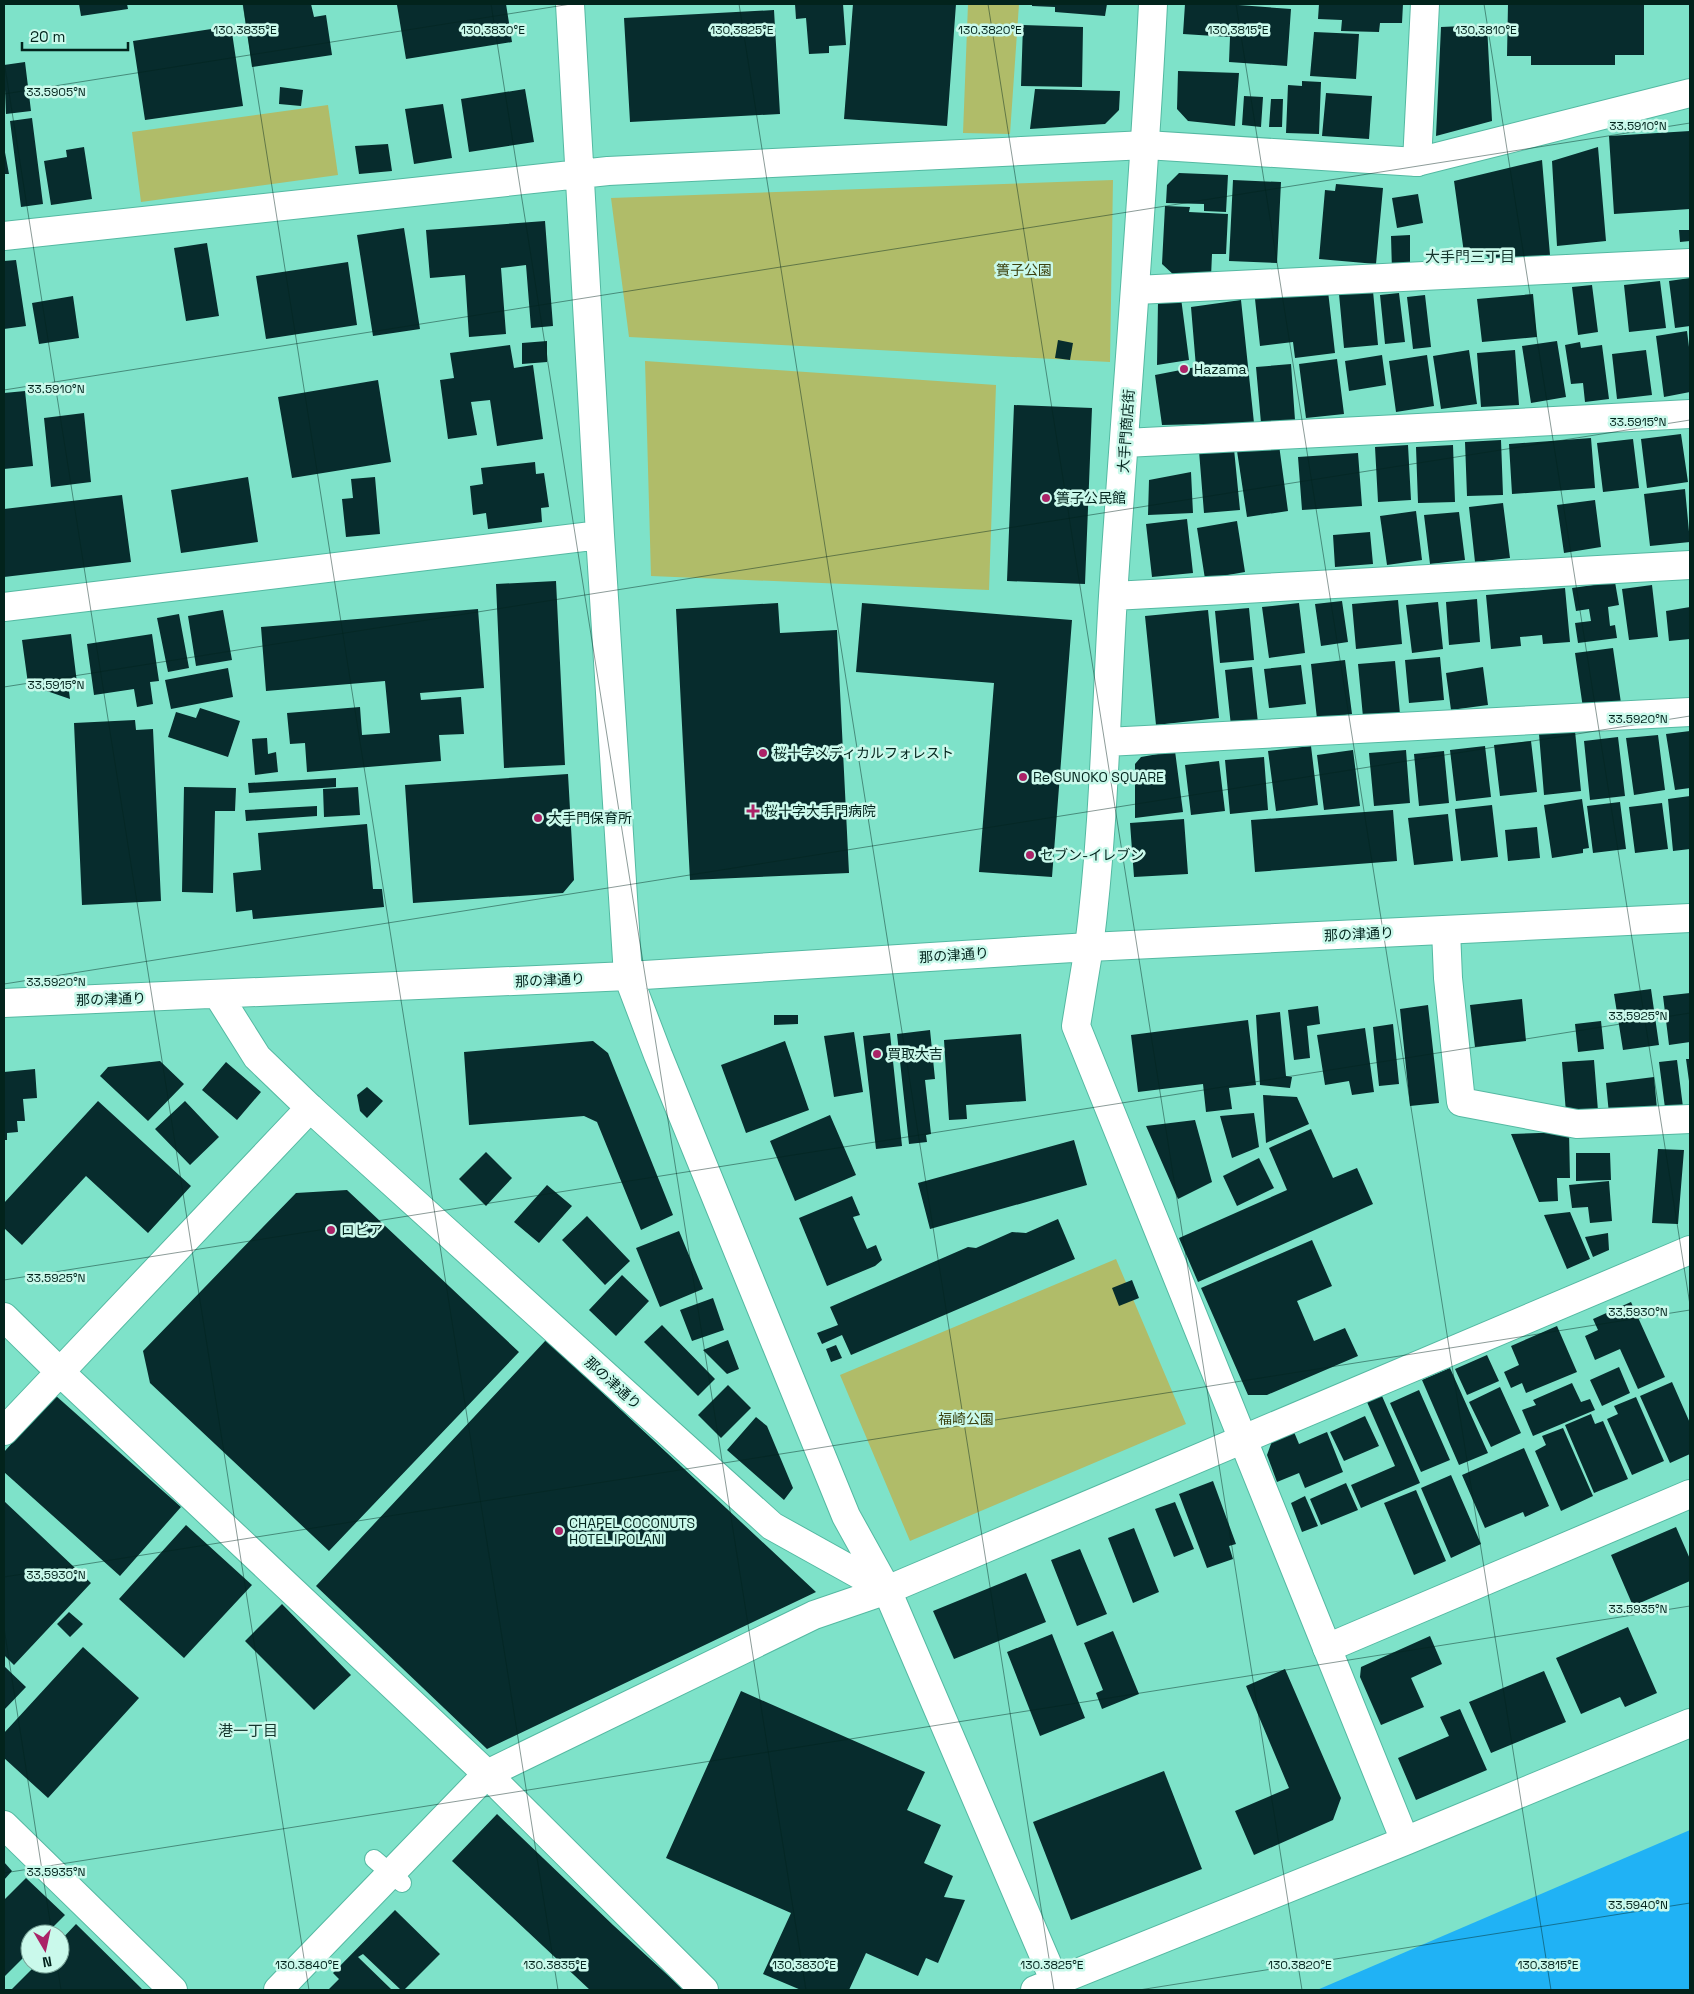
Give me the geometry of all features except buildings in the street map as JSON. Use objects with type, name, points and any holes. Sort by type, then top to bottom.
[{"type":"street","points":[[570,4],[600,535],[628,976],[658,1055],[846,1516],[887,1590],[1045,1986],[1405,1841],[1690,1723]]},
{"type":"street","name":"大手門商店街","points":[[1153,4],[1146,145],[1113,596],[1098,880],[1076,1026],[1405,1841]]},
{"type":"street","points":[[1417,162],[1425,4]]},
{"type":"street","points":[[4,236],[580,173],[1146,145],[1417,162],[1690,93]]},
{"type":"street","points":[[1136,290],[1690,263]]},
{"type":"street","points":[[1125,443],[1690,414]]},
{"type":"street","points":[[4,607],[600,535]]},
{"type":"street","points":[[1113,596],[1690,565]]},
{"type":"street","points":[[1106,742],[1690,712]]},
{"type":"street","name":"那の津通り","points":[[4,1003],[628,976],[1089,947],[1690,918]]},
{"type":"street","points":[[1446,930],[1448,978],[1460,1102],[1577,1124],[1690,1118]]},
{"type":"street","name":"那の津通り","points":[[218,995],[257,1057],[310,1108],[772,1526],[887,1590]]},
{"type":"street","points":[[4,1431],[310,1108]]},
{"type":"street","points":[[278,1990],[389,1872],[486,1774],[814,1615],[887,1590],[1241,1438],[1690,1250]]},
{"type":"street","points":[[4,1317],[486,1774],[704,1990]]},
{"type":"street","points":[[1327,1648],[1690,1494]]},
{"type":"street","points":[[4,1825],[173,1990]]},
{"type":"green space","points":[[968,4],[1019,4],[1010,134],[963,133]]},
{"type":"green space","points":[[328,105],[338,175],[141,202],[132,132]]},
{"type":"green space","name":"簀子公園","points":[[1113,180],[1110,362],[629,337],[611,198]]},
{"type":"green space","points":[[645,361],[996,385],[989,590],[651,576]]},
{"type":"green space","name":"福崎公園","points":[[1116,1259],[1186,1424],[910,1541],[840,1375]]},
{"type":"water","points":[[1690,1830],[1690,1990],[1317,1990]]},
{"type":"place","name":"Hazama","points":[[1184,369]]},
{"type":"place","name":"簀子公民館","points":[[1046,498]]},
{"type":"place","name":"桜十字メディカルフォレスト","points":[[763,753]]},
{"type":"place","name":"Re SUNOKO SQUARE","points":[[1023,777]]},
{"type":"place","name":"桜十字大手門病院","points":[[753,811]]},
{"type":"place","name":"大手門保育所","points":[[538,818]]},
{"type":"place","name":"セブン-イレブン","points":[[1030,855]]},
{"type":"place","name":"買取大吉","points":[[877,1054]]},
{"type":"place","name":"ロピア","points":[[331,1230]]},
{"type":"place","name":"CHAPEL COCONUTS HOTEL IPOLANI","points":[[559,1531]]},
{"type":"district","name":"大手門三丁目","points":[[1470,257]]},
{"type":"district","name":"港一丁目","points":[[248,1731]]}]
